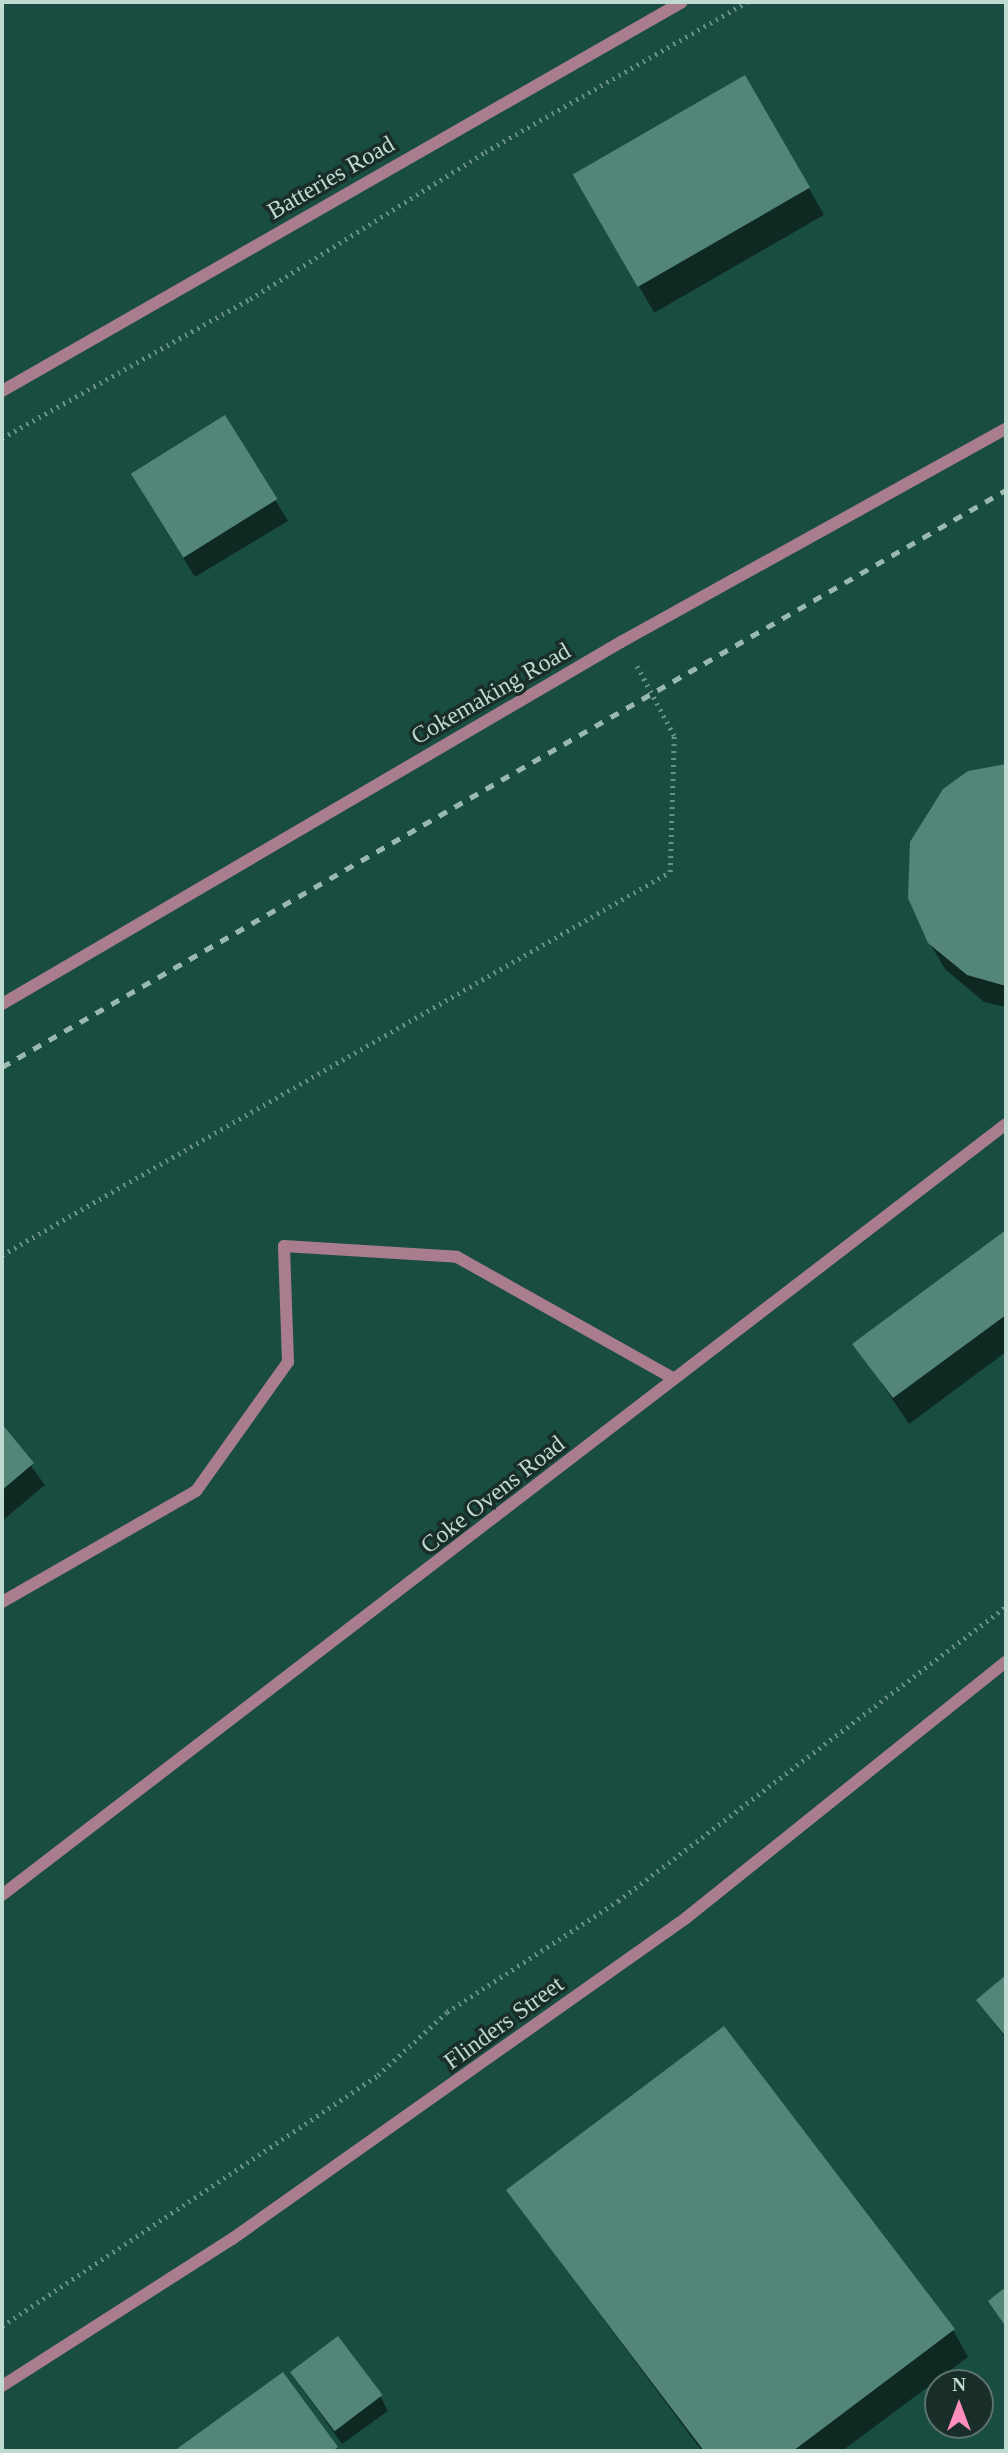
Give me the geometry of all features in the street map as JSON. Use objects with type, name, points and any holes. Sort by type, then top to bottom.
[{"type":"street","name":"Batteries Road","points":[[2,391],[682,2]]},
{"type":"street","name":"Cokemaking Road","points":[[2,1004],[621,642],[1006,429]]},
{"type":"street","name":"Coke Ovens Road","points":[[2,1895],[1006,1124]]},
{"type":"street","points":[[2,1602],[196,1491],[288,1362],[284,1246],[457,1257],[674,1379]]},
{"type":"street","name":"Flinders Street","points":[[2,2386],[232,2239],[675,1926],[1006,1662]]},
{"type":"path","points":[[2,438],[250,299],[485,152],[747,2]]},
{"type":"path","points":[[2,1255],[670,872],[674,736],[655,691],[621,642]]},
{"type":"path","points":[[2,2326],[378,2075],[447,2012],[618,1901],[1006,1606]]},
{"type":"building","points":[[745,75],[810,188],[638,287],[573,174]]},
{"type":"building","points":[[225,415],[277,499],[183,558],[131,474]]},
{"type":"building","points":[[1006,764],[1006,986],[967,975],[928,943],[908,898],[910,842],[943,789],[968,771]]},
{"type":"building","points":[[1006,1230],[1006,1315],[893,1398],[852,1344]]},
{"type":"building","points":[[2,1424],[34,1463],[2,1490]]},
{"type":"building","points":[[1006,1975],[1006,2037],[976,2000]]},
{"type":"building","points":[[724,2026],[955,2329],[793,2451],[704,2451],[506,2190]]},
{"type":"building","points":[[1006,2287],[1006,2327],[988,2301]]},
{"type":"building","points":[[338,2336],[383,2395],[335,2431],[290,2372]]},
{"type":"building","points":[[283,2372],[338,2447],[332,2451],[174,2451]]},
{"type":"railway","points":[[2,1067],[1006,490]]}]
